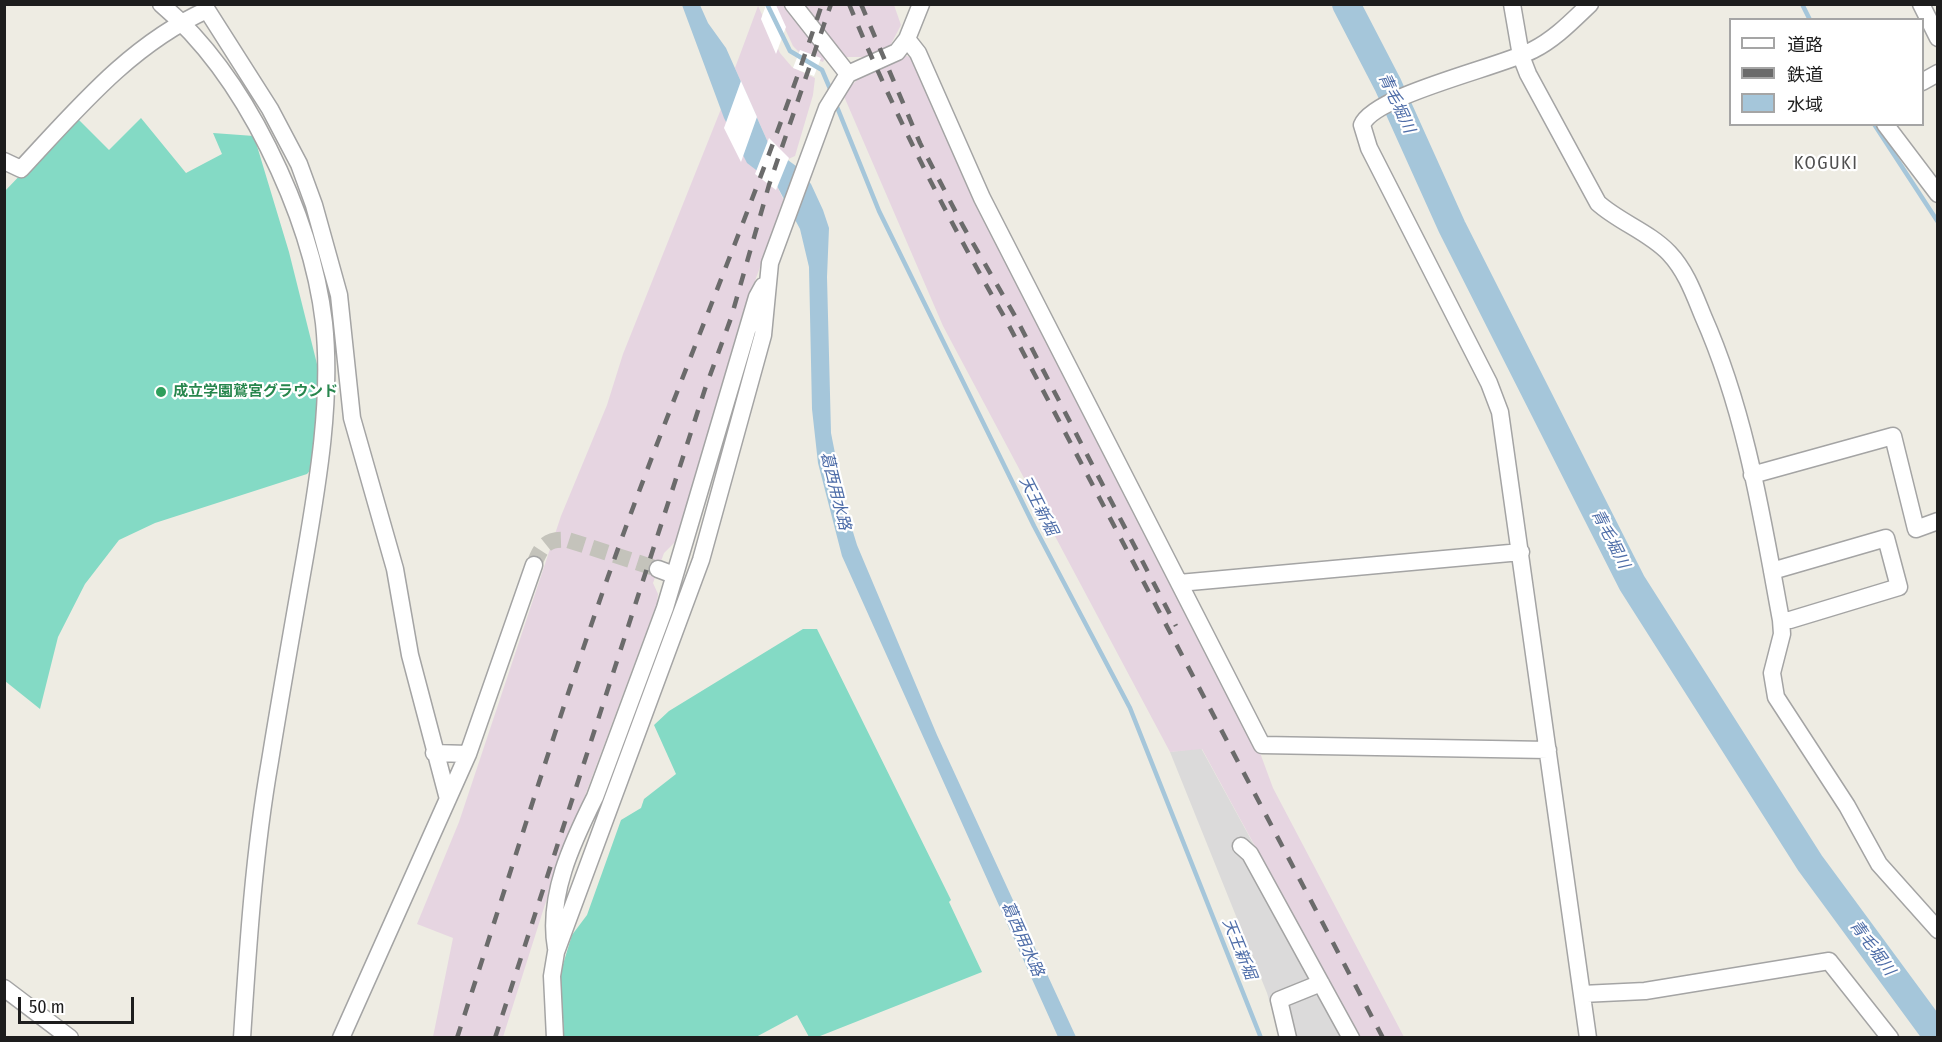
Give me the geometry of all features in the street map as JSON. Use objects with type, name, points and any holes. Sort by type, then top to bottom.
[{"type":"street","points":[[161,4],[181,22],[253,117],[282,175],[313,270],[324,324],[324,406],[319,476],[269,765],[249,930],[242,1038]]},
{"type":"street","points":[[793,4],[844,80]]},
{"type":"street","points":[[555,1038],[552,993],[556,952],[701,560],[763,335],[770,262],[827,108],[844,80],[897,52],[907,39],[921,4]]},
{"type":"street","points":[[1512,4],[1521,56],[1598,203],[1616,218],[1659,244],[1679,266],[1717,347],[1737,405],[1781,620],[1782,634],[1773,673],[1776,697],[1847,806],[1879,864],[1938,930]]},
{"type":"street","points":[[1588,1038],[1521,552],[1498,405],[1489,383],[1369,148],[1362,126],[1371,114],[1419,90],[1521,56],[1547,42],[1590,4]]},
{"type":"street","points":[[1921,4],[1938,39]]},
{"type":"street","points":[[4,161],[21,169],[110,75],[181,22],[207,10],[270,109],[299,164],[314,205],[339,295],[354,427],[367,463],[395,569],[401,613],[447,799]]},
{"type":"street","points":[[907,39],[918,53],[982,198],[1262,745],[1548,750]]},
{"type":"street","points":[[1924,81],[1938,74]]},
{"type":"street","points":[[1887,126],[1938,194]]},
{"type":"street","points":[[556,952],[552,927],[558,890],[581,825],[595,797],[666,572],[757,297],[768,278]]},
{"type":"street","points":[[1752,475],[1893,436],[1916,529],[1938,521]]},
{"type":"street","points":[[1772,571],[1886,538],[1899,587],[1790,620],[1781,620]]},
{"type":"street","points":[[1179,582],[1521,552]]},
{"type":"street","points":[[341,1038],[468,754],[534,564]]},
{"type":"street","points":[[434,753],[468,754]]},
{"type":"street","points":[[595,797],[591,827],[596,843]]},
{"type":"street","points":[[1241,846],[1250,854],[1350,1038]]},
{"type":"street","points":[[1582,994],[1646,991],[1829,961],[1890,1038]]},
{"type":"street","points":[[1288,1038],[1279,1000],[1321,983]]},
{"type":"street","points":[[4,988],[70,1038]]},
{"type":"shaded area","points":[[774,5],[787,5],[826,56],[823,62],[799,52],[793,46]]},
{"type":"shaded area","points":[[800,5],[894,5],[901,25],[890,46],[867,57],[846,57],[835,51]]},
{"type":"shaded area","points":[[758,6],[780,53],[792,67],[815,78],[813,95],[795,156],[786,160],[770,147],[735,68]]},
{"type":"shaded area","points":[[904,55],[915,59],[1259,750],[1273,788],[1404,1037],[1359,1037],[1202,749],[1170,752],[943,326],[843,94],[863,74]]},
{"type":"shaded area","points":[[721,109],[747,162],[777,186],[784,201],[739,325],[678,539],[664,553],[653,583],[658,594],[657,603],[548,895],[503,1037],[433,1037],[453,938],[417,924],[459,822],[561,516],[607,405],[623,354]]},
{"type":"shaded area","points":[[1201,748],[1359,1037],[1280,1037],[1267,993],[1170,752]]},
{"type":"green space","name":"成立学園鷲宮グラウンド","points":[[76,117],[109,150],[141,118],[186,173],[222,154],[213,133],[254,136],[289,252],[318,368],[315,465],[307,474],[155,523],[119,540],[85,584],[58,637],[40,709],[5,681],[4,192]]},
{"type":"green space","points":[[803,629],[817,629],[951,900],[949,902],[982,972],[815,1038],[809,1037],[797,1015],[756,1037],[564,1037],[560,974],[572,935],[587,915],[621,820],[641,808],[644,799],[676,774],[654,725],[669,711]]},
{"type":"water","name":"葛西用水路","points":[[682,5],[700,5],[708,23],[726,48],[770,147],[796,166],[811,184],[823,210],[829,228],[827,277],[831,433],[846,509],[857,545],[937,735],[1076,1037],[1058,1037],[842,556],[818,463],[812,409],[809,267],[800,229],[777,186],[747,163],[724,118]]},
{"type":"pier","points":[[766,5],[776,5],[786,27],[776,54],[761,19]]},
{"type":"pier","points":[[800,50],[821,58],[814,76],[793,68]]},
{"type":"pier","points":[[741,81],[757,117],[741,162],[724,128]]},
{"type":"pier","points":[[769,138],[789,158],[776,190],[755,174]]},
{"type":"waterway","name":"天王新堀","points":[[767,4],[790,51],[822,70],[831,91]]},
{"type":"waterway","name":"青毛堀川","points":[[1346,4],[1388,85],[1452,227],[1632,583],[1810,863],[1938,1037]]},
{"type":"waterway","points":[[1802,4],[1809,18]]},
{"type":"waterway","name":"天王新堀","points":[[835,102],[879,211],[1034,526],[1130,708],[1261,1038]]},
{"type":"waterway","points":[[1875,126],[1938,222]]},
{"type":"tunnel","points":[[534,565],[542,548],[550,542],[568,540],[658,569]]},
{"type":"railway","points":[[457,1038],[610,571],[778,131],[822,4]]},
{"type":"railway","points":[[495,1038],[705,389],[731,318],[769,185],[831,4]]},
{"type":"railway","points":[[849,4],[884,85],[942,203],[1005,318],[1383,1038]]},
{"type":"railway","points":[[861,4],[920,143],[963,226],[1015,316],[1176,626]]},
{"type":"place","name":"成立学園鷲宮グラウンド","points":[[161,392]]},
{"type":"district","name":"KOGUKI","points":[[1826,164]]}]
